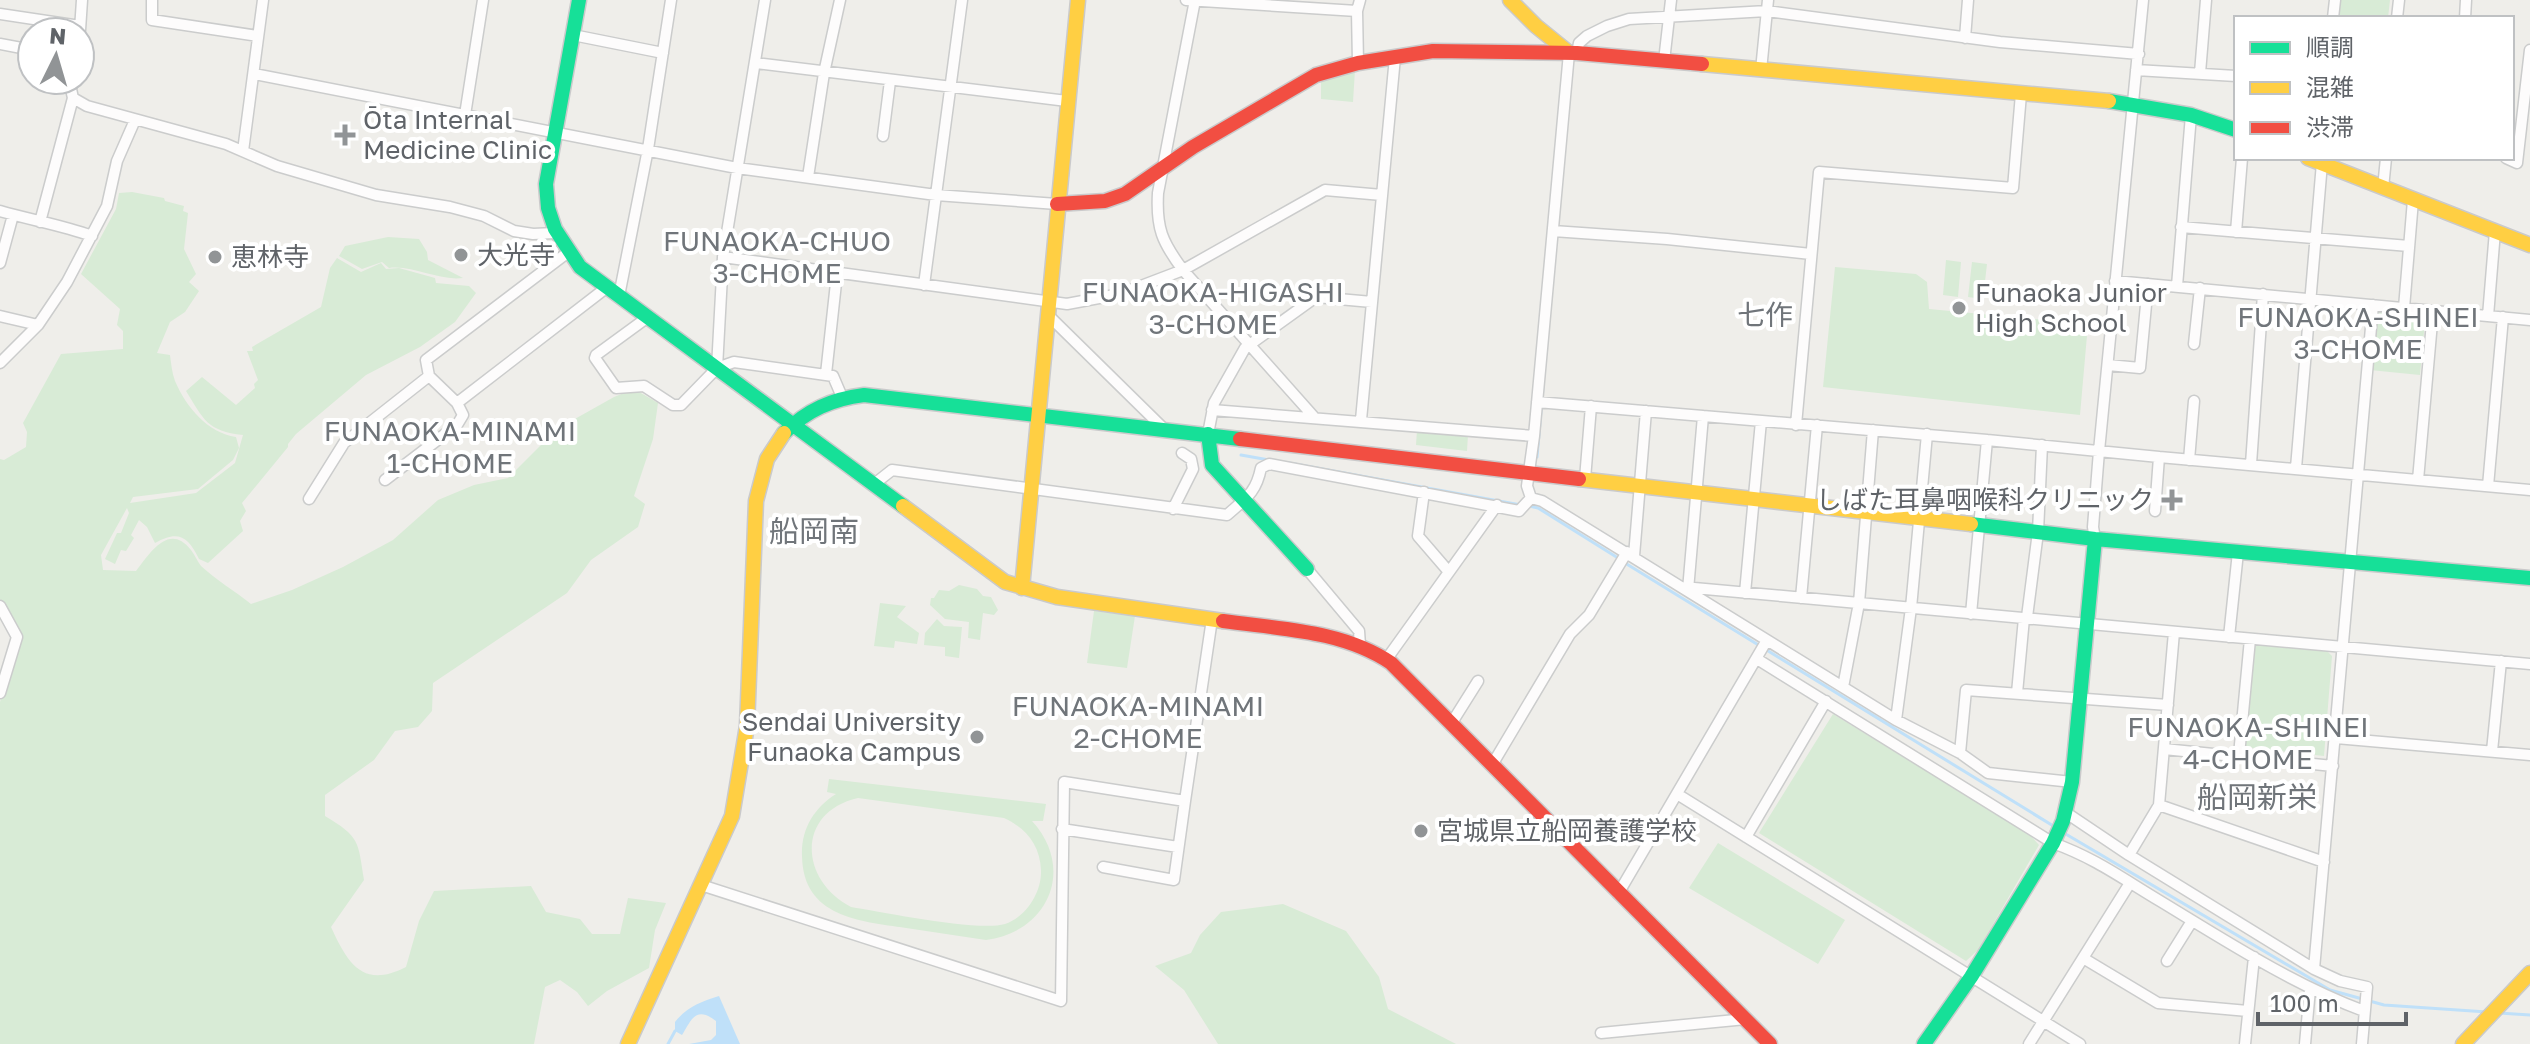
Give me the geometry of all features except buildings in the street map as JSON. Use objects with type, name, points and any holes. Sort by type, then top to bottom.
[{"type":"street","points":[[152,0],[152,20],[258,36]]},
{"type":"street","points":[[244,154],[263,0]]},
{"type":"street","points":[[465,115],[483,0]]},
{"type":"street","points":[[579,0],[546,184],[555,233],[567,253],[613,292],[1005,582],[1057,597],[1317,634],[1360,645],[1386,660],[1770,1044]]},
{"type":"street","points":[[457,403],[613,292],[648,149],[671,0]]},
{"type":"street","points":[[717,368],[723,257],[765,0]]},
{"type":"street","points":[[808,177],[824,73],[840,0]]},
{"type":"street","points":[[924,285],[962,0]]},
{"type":"street","points":[[1022,588],[1041,415],[1057,204],[1078,0]]},
{"type":"street","points":[[1186,0],[1359,6],[1358,63]]},
{"type":"street","points":[[1195,0],[1158,193],[1157,217],[1168,249],[1183,270],[1314,417]]},
{"type":"street","points":[[1510,0],[1536,26],[1573,53]]},
{"type":"street","points":[[1664,61],[1671,0]]},
{"type":"street","points":[[1965,38],[1968,0]]},
{"type":"street","points":[[1924,1044],[1971,977],[2055,840],[2072,782],[2095,539],[2093,527],[2099,451],[2143,0]]},
{"type":"street","points":[[2200,73],[2206,0]]},
{"type":"street","points":[[1761,70],[1767,6]]},
{"type":"street","points":[[1531,498],[1527,486],[1553,231],[1573,53],[1579,43],[1607,26],[1629,19],[1767,6],[1965,38],[2139,54]]},
{"type":"street","points":[[573,35],[663,53]]},
{"type":"street","points":[[2510,160],[2517,163],[2527,104],[2530,50]]},
{"type":"street","points":[[254,74],[737,168],[936,195],[1057,204],[1113,199],[1138,186],[1193,147],[1316,75],[1358,63],[1433,51],[1573,53],[2132,103],[2191,115],[2234,129]]},
{"type":"street","points":[[1361,420],[1395,57]]},
{"type":"street","points":[[756,63],[1067,101]]},
{"type":"street","points":[[2136,70],[2234,76]]},
{"type":"street","points":[[883,136],[890,81]]},
{"type":"street","points":[[1796,425],[1819,172],[2013,188],[2021,94]]},
{"type":"street","points":[[40,222],[73,98],[87,106],[226,144],[277,166],[376,195],[450,207],[484,216],[514,231],[555,233]]},
{"type":"street","points":[[2177,286],[2191,115]]},
{"type":"street","points":[[0,363],[38,325],[66,285],[107,206],[117,161],[135,120]]},
{"type":"street","points":[[2236,232],[2242,160]]},
{"type":"street","points":[[2383,188],[2386,160]]},
{"type":"street","points":[[2296,468],[2315,237],[2315,161],[2530,245]]},
{"type":"street","points":[[723,257],[924,285],[1050,310],[1120,294],[1183,270],[1325,190],[1382,195]]},
{"type":"street","points":[[2404,308],[2413,200]]},
{"type":"street","points":[[0,211],[58,224],[92,236]]},
{"type":"street","points":[[0,263],[13,215]]},
{"type":"street","points":[[2181,227],[2409,246]]},
{"type":"street","points":[[1553,231],[1811,254]]},
{"type":"street","points":[[2488,316],[2495,231]]},
{"type":"street","points":[[385,480],[457,425],[463,415],[457,403],[429,376],[426,360],[567,253]]},
{"type":"street","points":[[826,374],[837,274]]},
{"type":"street","points":[[2115,281],[2530,320]]},
{"type":"street","points":[[2108,365],[2140,368],[2148,284]]},
{"type":"street","points":[[2194,344],[2200,288]]},
{"type":"street","points":[[2251,464],[2263,294]]},
{"type":"street","points":[[1360,645],[1359,631],[1212,465],[1208,434],[1212,410],[1248,345],[1316,297],[1372,302]]},
{"type":"street","points":[[2314,969],[2373,305]]},
{"type":"street","points":[[1050,310],[1164,429]]},
{"type":"street","points":[[2418,480],[2433,311]]},
{"type":"street","points":[[0,316],[38,325]]},
{"type":"street","points":[[648,317],[596,355],[613,387],[644,386],[673,405],[681,405],[717,368],[734,362],[833,376],[842,397]]},
{"type":"street","points":[[2488,486],[2503,317]]},
{"type":"street","points":[[309,499],[344,443],[429,376]]},
{"type":"street","points":[[628,1044],[732,816],[745,760],[757,499],[767,460],[792,425],[817,406],[842,397],[864,395],[1041,415],[2095,539],[2530,578]]},
{"type":"street","points":[[2189,460],[2194,401]]},
{"type":"street","points":[[1537,402],[1927,434],[2530,490]]},
{"type":"street","points":[[1585,479],[1591,406]]},
{"type":"street","points":[[1212,410],[1534,436]]},
{"type":"street","points":[[1492,765],[1570,634],[1589,615],[1613,572],[1631,554],[1646,411]]},
{"type":"street","points":[[1688,590],[1703,416]]},
{"type":"street","points":[[1745,593],[1761,421]]},
{"type":"street","points":[[1801,598],[1817,425]]},
{"type":"street","points":[[1843,687],[1859,603],[1873,430]]},
{"type":"street","points":[[1896,720],[1911,608],[1927,434]]},
{"type":"street","points":[[1971,614],[1987,440]]},
{"type":"street","points":[[2017,693],[2038,532],[2042,445]]},
{"type":"street","points":[[1173,509],[1193,469],[1191,459],[1182,453]]},
{"type":"street","points":[[2155,511],[2159,457]]},
{"type":"street","points":[[873,485],[892,470],[1227,515],[1259,484],[1261,468],[1269,464],[1519,511],[1531,498]]},
{"type":"street","points":[[1424,492],[1418,536],[1449,572]]},
{"type":"street","points":[[1531,498],[1542,501],[1631,554],[1896,720],[1960,753],[1988,773],[2072,782]]},
{"type":"street","points":[[1386,660],[1497,505]]},
{"type":"street","points":[[2229,637],[2238,552]]},
{"type":"street","points":[[1688,590],[1694,588],[2530,664]]},
{"type":"street","points":[[0,606],[17,637],[0,693]]},
{"type":"street","points":[[1103,867],[1174,880],[1212,619]]},
{"type":"street","points":[[2129,855],[2159,805],[2174,632]]},
{"type":"street","points":[[2239,755],[2250,639]]},
{"type":"street","points":[[1618,894],[1767,640]]},
{"type":"street","points":[[1757,659],[2254,957],[2310,989],[2364,1009]]},
{"type":"street","points":[[2492,751],[2501,661]]},
{"type":"street","points":[[1451,724],[1478,681]]},
{"type":"street","points":[[1960,753],[1966,690],[2168,705]]},
{"type":"street","points":[[1746,837],[1826,701]]},
{"type":"street","points":[[2336,738],[2530,755]]},
{"type":"street","points":[[2164,749],[2333,766]]},
{"type":"street","points":[[701,885],[1061,1001],[1064,782],[1185,801]]},
{"type":"street","points":[[1677,794],[2080,1044]]},
{"type":"street","points":[[2159,805],[2324,862]]},
{"type":"street","points":[[2064,817],[2314,969],[2340,981],[2367,987],[2362,1044]]},
{"type":"street","points":[[1062,829],[1178,847]]},
{"type":"street","points":[[2029,1044],[2130,883]]},
{"type":"street","points":[[2167,961],[2192,921]]},
{"type":"street","points":[[2245,1044],[2254,957]]},
{"type":"street","points":[[2083,958],[2158,1003],[2248,1011]]},
{"type":"street","points":[[2463,1044],[2530,973]]},
{"type":"street","points":[[2305,1044],[2310,989]]},
{"type":"street","points":[[1601,1033],[1746,1019]]},
{"type":"green space","points":[[2338,0],[2390,0],[2388,16],[2337,16]]},
{"type":"green space","points":[[1355,70],[1353,102],[1321,99],[1321,79]]},
{"type":"green space","points":[[132,192],[164,198],[165,201],[184,206],[183,211],[188,213],[184,249],[196,274],[189,282],[199,291],[185,312],[170,322],[157,353],[170,355],[175,381],[192,409],[216,430],[236,437],[239,448],[233,460],[198,489],[133,497],[130,503],[196,493],[235,463],[243,435],[214,427],[197,410],[186,391],[202,377],[236,405],[255,388],[258,380],[247,351],[253,351],[252,347],[321,307],[330,268],[337,258],[361,272],[381,263],[386,269],[399,268],[435,278],[436,283],[469,286],[476,293],[455,322],[420,347],[366,375],[296,434],[242,503],[246,511],[240,521],[243,531],[208,563],[199,559],[191,545],[182,538],[170,537],[155,543],[147,527],[139,520],[131,535],[134,538],[126,551],[121,550],[115,564],[105,559],[117,533],[121,533],[129,513],[127,508],[101,555],[103,570],[136,571],[160,543],[175,539],[191,550],[201,566],[251,604],[292,590],[393,540],[438,500],[474,485],[508,478],[557,429],[614,397],[634,389],[658,403],[653,439],[634,496],[645,504],[638,527],[591,560],[567,593],[433,683],[432,711],[418,727],[395,731],[374,760],[325,795],[325,816],[345,829],[355,841],[364,880],[331,927],[351,962],[368,974],[391,973],[406,967],[419,921],[434,891],[531,886],[546,912],[580,919],[592,934],[620,934],[628,898],[666,903],[655,930],[649,968],[607,991],[588,1006],[577,992],[560,980],[545,987],[534,1044],[0,1044],[0,702],[18,641],[0,600],[0,459],[4,460],[26,447],[27,432],[23,423],[61,354],[123,349],[123,331],[117,325],[120,309],[81,274],[116,209],[119,193]]},
{"type":"green space","points":[[388,237],[419,239],[428,260],[463,278],[389,268],[382,262],[362,269],[339,256],[345,246]]},
{"type":"green space","points":[[1946,260],[1961,262],[1958,297],[1943,295]]},
{"type":"green space","points":[[1972,262],[1987,264],[1983,299],[1968,297]]},
{"type":"green space","points":[[1835,267],[1916,274],[1927,282],[1929,309],[2088,324],[2080,415],[1823,387]]},
{"type":"green space","points":[[2377,312],[2422,315],[2425,321],[2420,375],[2370,370]]},
{"type":"green space","points":[[1417,430],[1468,435],[1467,451],[1416,445]]},
{"type":"green space","points":[[959,585],[977,589],[983,596],[991,597],[998,610],[994,615],[983,613],[980,640],[968,638],[969,622],[945,619],[930,605],[931,598],[939,590],[949,591]]},
{"type":"green space","points":[[880,603],[906,606],[897,617],[919,633],[917,644],[895,641],[894,648],[874,646]]},
{"type":"green space","points":[[1094,611],[1135,616],[1127,668],[1087,663]]},
{"type":"green space","points":[[937,619],[944,626],[962,627],[959,658],[945,656],[945,647],[924,645],[925,633]]},
{"type":"green space","points":[[2259,644],[2326,650],[2332,656],[2324,756],[2243,747],[2253,647]]},
{"type":"green space","points":[[1833,714],[2028,833],[2039,845],[1978,950],[1966,961],[1759,833]]},
{"type":"green space","points":[[829,779],[1046,804],[1043,821],[1032,821],[1045,840],[1052,859],[1053,878],[1049,896],[1026,925],[1008,935],[986,940],[870,922],[837,912],[823,904],[812,892],[805,876],[802,856],[810,820],[836,794],[827,792]],"holes":[[[858,798],[1004,818],[1019,827],[1035,845],[1041,870],[1039,887],[1031,903],[1020,916],[1005,924],[953,923],[851,907],[821,881],[814,864],[812,848],[815,832],[823,817],[838,806]]]},
{"type":"green space","points":[[1718,843],[1845,920],[1818,964],[1689,888]]},
{"type":"green space","points":[[1283,904],[1346,931],[1379,977],[1388,1009],[1456,1044],[1218,1044],[1184,990],[1155,966],[1191,953],[1200,935],[1221,912]]},
{"type":"water","points":[[719,996],[740,1044],[689,1044],[711,1040],[716,1035],[716,1021],[703,1014],[698,1015],[682,1035],[675,1031],[675,1022],[694,1006]]},
{"type":"waterway","points":[[1537,457],[1543,387]]},
{"type":"waterway","points":[[1241,455],[1269,460]]},
{"type":"waterway","points":[[1289,463],[1521,505]]},
{"type":"waterway","points":[[1529,506],[1538,508],[1618,558]]},
{"type":"waterway","points":[[1625,563],[2055,827]]},
{"type":"waterway","points":[[2064,833],[2330,990],[2384,1005],[2487,1012]]},
{"type":"waterway","points":[[2499,1013],[2530,1015]]},
{"type":"waterway","points":[[668,1044],[675,1031]]},
{"type":"traffic: fast","points":[[579,0],[546,184],[548,208],[555,229],[580,267],[903,506]]},
{"type":"traffic: fast","points":[[2109,101],[2191,115],[2234,129]]},
{"type":"traffic: fast","points":[[784,433],[821,407],[864,395],[1240,439]]},
{"type":"traffic: fast","points":[[1208,434],[1212,465],[1307,569]]},
{"type":"traffic: fast","points":[[1971,524],[2095,539],[2530,578]]},
{"type":"traffic: fast","points":[[1924,1044],[1971,977],[2053,843],[2063,821],[2072,782],[2095,539]]},
{"type":"traffic: slow","points":[[1022,588],[1078,0]]},
{"type":"traffic: slow","points":[[1510,0],[1568,52]]},
{"type":"traffic: slow","points":[[1702,64],[2109,101]]},
{"type":"traffic: slow","points":[[2313,160],[2530,245]]},
{"type":"traffic: slow","points":[[628,1044],[732,816],[747,726],[756,501],[767,459],[784,433]]},
{"type":"traffic: slow","points":[[1579,479],[1971,524]]},
{"type":"traffic: slow","points":[[903,506],[1005,582],[1057,597],[1223,621]]},
{"type":"traffic: slow","points":[[2463,1044],[2530,973]]},
{"type":"traffic: jam","points":[[1057,204],[1105,201],[1125,194],[1193,147],[1316,75],[1358,63],[1433,51],[1577,53],[1702,64]]},
{"type":"traffic: jam","points":[[1240,439],[1579,479]]},
{"type":"traffic: jam","points":[[1223,621],[1331,637],[1372,652],[1391,663],[1770,1044]]},
{"type":"place","name":"Ōta Internal Medicine Clinic","points":[[345,135]]},
{"type":"place","name":"大光寺","points":[[461,255]]},
{"type":"place","name":"恵林寺","points":[[215,257]]},
{"type":"place","name":"Funaoka Junior High School","points":[[1959,308]]},
{"type":"place","name":"しばた耳鼻咽喉科クリニック","points":[[2172,500]]},
{"type":"place","name":"Sendai University Funaoka Campus","points":[[977,737]]},
{"type":"place","name":"宮城県立船岡養護学校","points":[[1421,831]]},
{"type":"district","name":"FUNAOKA-CHUO 3-CHOME","points":[[777,257]]},
{"type":"district","name":"FUNAOKA-HIGASHI 3-CHOME","points":[[1213,308]]},
{"type":"district","name":"七作","points":[[1765,315]]},
{"type":"district","name":"FUNAOKA-SHINEI 3-CHOME","points":[[2358,333]]},
{"type":"district","name":"FUNAOKA-MINAMI 1-CHOME","points":[[450,447]]},
{"type":"district","name":"船岡南","points":[[814,532]]},
{"type":"district","name":"FUNAOKA-MINAMI 2-CHOME","points":[[1138,722]]},
{"type":"district","name":"FUNAOKA-SHINEI 4-CHOME","points":[[2248,743]]},
{"type":"district","name":"船岡新栄","points":[[2257,798]]}]
